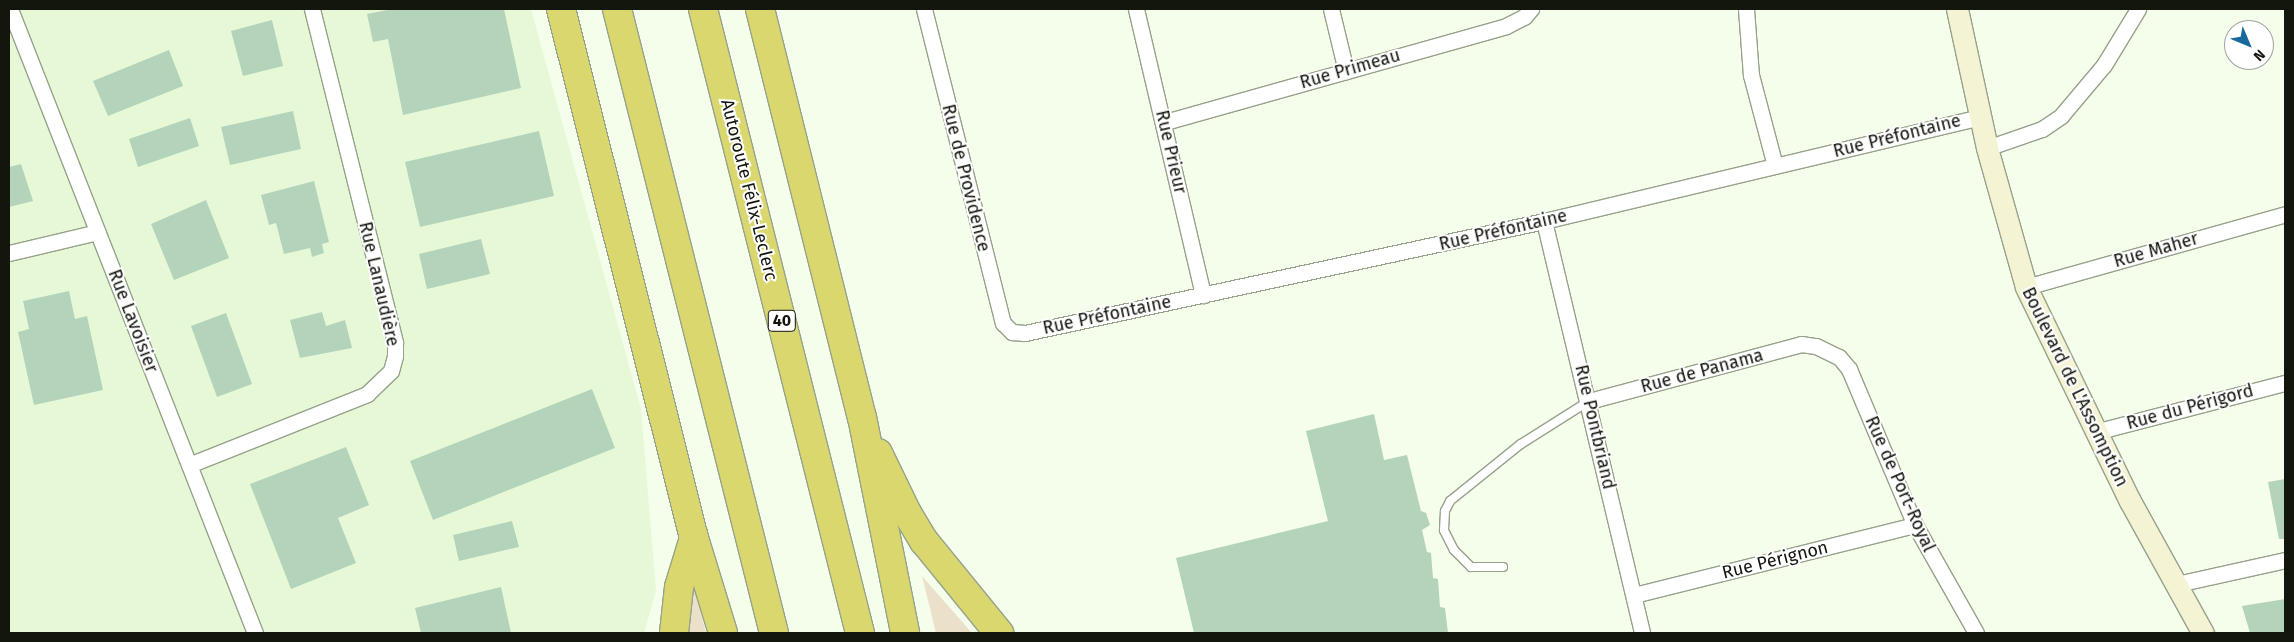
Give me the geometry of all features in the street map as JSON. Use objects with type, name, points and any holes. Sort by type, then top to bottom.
[{"type":"highway","points":[[562,9],[694,538],[723,633]]},
{"type":"highway","points":[[617,9],[774,633]]},
{"type":"highway","name":"Autoroute Félix-Leclerc","points":[[704,9],[860,633]]},
{"type":"highway","points":[[760,9],[862,417],[905,633]]},
{"type":"highway","points":[[862,417],[915,528],[999,633]]},
{"type":"highway","points":[[674,633],[680,587],[694,538]]},
{"type":"street","name":"Rue Lavoisier","points":[[10,9],[255,633]]},
{"type":"street","name":"Rue Lanaudière","points":[[189,465],[367,394],[391,371],[395,356],[395,342],[312,9]]},
{"type":"street","name":"Rue de Providence","points":[[924,9],[1003,323],[1012,332],[1024,333]]},
{"type":"street","name":"Rue Prieur","points":[[1136,9],[1165,122],[1203,295]]},
{"type":"street","points":[[1331,9],[1346,70]]},
{"type":"street","name":"Rue Primeau","points":[[1165,122],[1506,26],[1524,17],[1531,9]]},
{"type":"street","points":[[1746,9],[1751,75],[1775,166]]},
{"type":"street","name":"Boulevard de L'Assomption","points":[[1957,9],[1986,148],[2026,287],[2095,432],[2203,633]]},
{"type":"street","points":[[1986,148],[2042,129],[2061,116],[2104,65],[2138,9]]},
{"type":"street","name":"Rue Préfontaine","points":[[1024,333],[1544,221],[1979,116]]},
{"type":"street","name":"Rue Maher","points":[[2026,287],[2285,214]]},
{"type":"street","name":"Rue Pontbriand","points":[[1544,221],[1589,401],[1642,633]]},
{"type":"street","points":[[9,253],[98,232]]},
{"type":"street","name":"Rue de Panama","points":[[1589,401],[1801,344],[1816,346]]},
{"type":"street","name":"Rue de Port-Royal","points":[[1816,346],[1839,357],[1850,369],[1915,525],[1976,633]]},
{"type":"street","name":"Rue du Périgord","points":[[2095,432],[2285,383]]},
{"type":"street","name":"Rue Pérignon","points":[[1634,595],[1915,525]]},
{"type":"street","points":[[2178,584],[2285,560]]},
{"type":"lane","points":[[1503,567],[1471,567],[1454,550],[1444,530],[1445,511],[1450,501],[1521,444],[1589,401]]},
{"type":"shaded area","points":[[9,9],[531,9],[641,409],[656,591],[644,633],[9,633]]},
{"type":"shaded area","points":[[922,576],[972,633],[936,633]]},
{"type":"shaded area","points":[[694,587],[706,633],[684,633]]},
{"type":"building","points":[[392,9],[504,9],[521,88],[403,115],[388,39],[373,42],[367,14]]},
{"type":"building","points":[[272,20],[283,66],[243,76],[231,31]]},
{"type":"building","points":[[169,50],[183,86],[108,116],[93,81]]},
{"type":"building","points":[[293,111],[301,149],[230,165],[221,127]]},
{"type":"building","points":[[190,118],[199,146],[138,167],[129,139]]},
{"type":"building","points":[[539,131],[554,196],[420,227],[405,162]]},
{"type":"building","points":[[21,164],[33,201],[9,207],[9,167]]},
{"type":"building","points":[[314,181],[329,242],[322,244],[324,253],[312,257],[310,248],[284,254],[276,223],[269,225],[261,195]]},
{"type":"building","points":[[206,200],[229,258],[174,280],[151,224]]},
{"type":"building","points":[[481,239],[490,274],[427,289],[419,254]]},
{"type":"building","points":[[69,291],[75,319],[87,316],[103,390],[34,405],[18,332],[29,329],[23,301]]},
{"type":"building","points":[[322,312],[326,326],[345,320],[352,348],[300,358],[290,320]]},
{"type":"building","points":[[226,313],[252,384],[217,397],[191,326]]},
{"type":"building","points":[[592,389],[615,448],[433,520],[410,461]]},
{"type":"building","points":[[1374,414],[1384,460],[1407,455],[1421,511],[1426,513],[1430,525],[1422,530],[1427,552],[1431,553],[1433,578],[1438,579],[1440,607],[1445,608],[1448,633],[1194,633],[1176,558],[1328,521],[1306,431]]},
{"type":"building","points":[[346,447],[369,505],[338,518],[356,563],[291,589],[250,484]]},
{"type":"building","points":[[2285,479],[2285,539],[2279,539],[2268,482]]},
{"type":"building","points":[[512,521],[519,547],[459,561],[453,535]]},
{"type":"building","points":[[501,587],[511,633],[421,633],[415,608]]},
{"type":"building","points":[[2285,599],[2285,633],[2250,633],[2242,606]]}]
